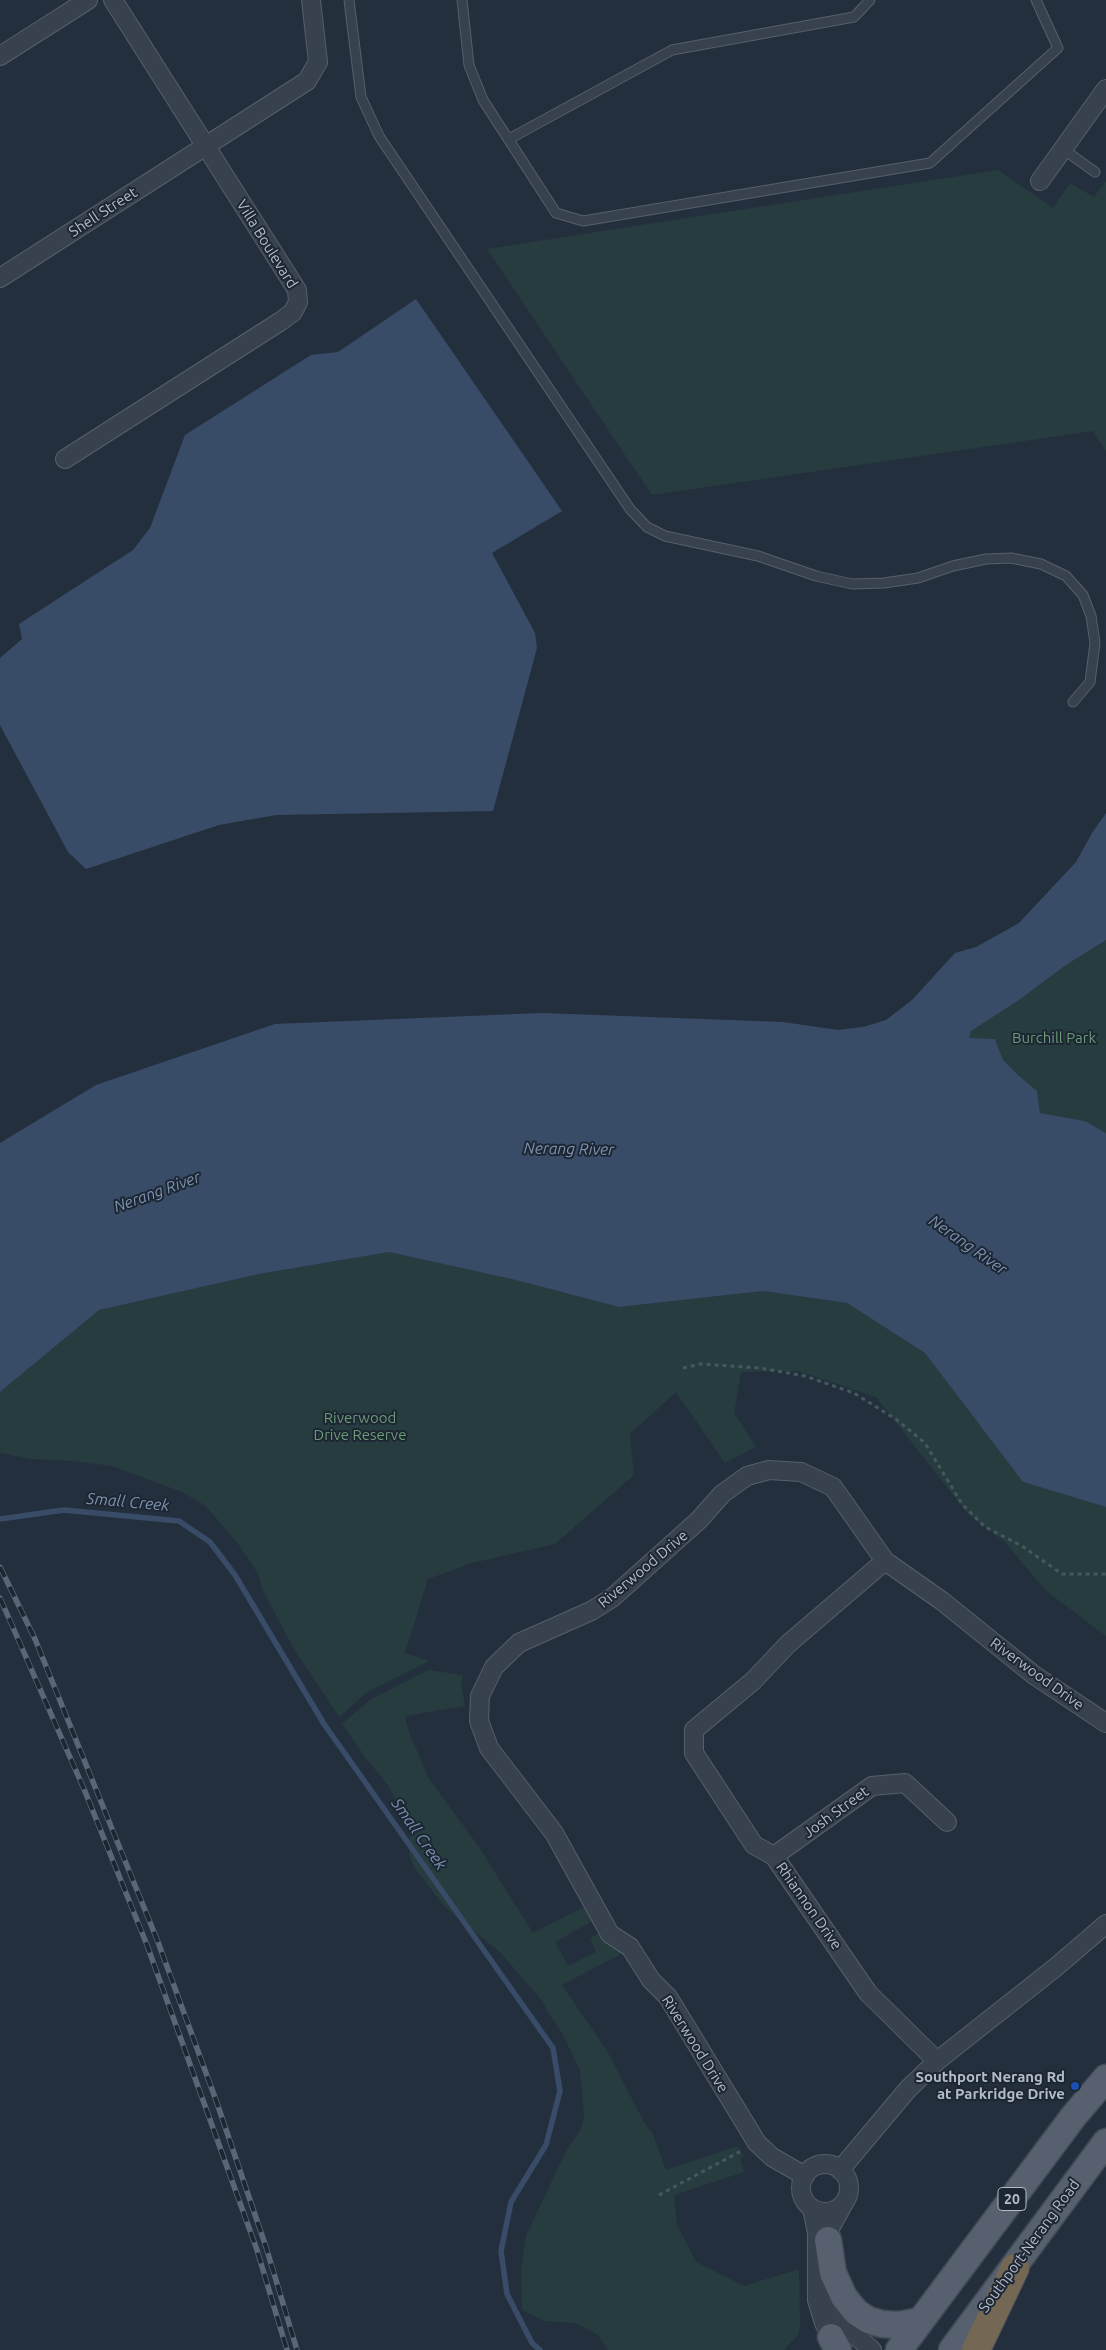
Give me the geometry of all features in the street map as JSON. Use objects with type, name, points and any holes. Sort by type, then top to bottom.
[{"type":"highway","points":[[976,2350],[1015,2268]]},
{"type":"main road","name":"20","points":[[899,2350],[1073,2116],[1106,2078]]},
{"type":"main road","name":"Southport-Nerang Road","points":[[952,2350],[1015,2268],[1106,2142]]},
{"type":"main road","points":[[828,2240],[833,2273],[848,2303],[856,2312],[868,2320],[882,2324],[899,2325],[920,2321]]},
{"type":"street","points":[[0,56],[88,0]]},
{"type":"street","name":"Villa Boulevard","points":[[65,459],[294,312],[298,302],[297,290],[113,0]]},
{"type":"street","name":"Shell Street","points":[[0,278],[307,81],[314,72],[318,62],[311,0]]},
{"type":"street","points":[[1040,181],[1106,89]]},
{"type":"street","name":"Riverwood Drive","points":[[804,2176],[772,2157],[757,2143],[668,1996],[651,1980],[630,1947],[610,1934],[554,1833],[489,1748],[479,1721],[480,1696],[494,1667],[519,1643],[592,1611],[612,1598],[700,1520],[722,1494],[747,1476],[769,1470],[800,1472],[833,1488],[886,1561],[942,1601],[1034,1675],[1106,1723]]},
{"type":"street","name":"Rhiannon Drive","points":[[886,1561],[788,1644],[753,1680],[694,1730],[694,1753],[754,1845],[774,1856],[868,1993],[937,2062]]},
{"type":"street","name":"Josh Street","points":[[774,1856],[872,1786],[904,1783],[947,1822]]},
{"type":"street","points":[[840,2170],[908,2089],[937,2062],[1056,1967],[1106,1924]]},
{"type":"street","points":[[845,2201],[833,2211],[822,2212],[812,2208],[805,2202],[802,2194],[804,2176],[810,2169],[823,2165],[840,2170],[848,2183],[848,2194],[845,2201],[830,2227],[828,2278],[835,2306],[851,2332],[872,2350]]},
{"type":"street","points":[[812,2208],[817,2233],[817,2300],[836,2346]]},
{"type":"lane","points":[[349,0],[361,97],[379,136],[630,509],[646,527],[665,536],[758,556],[816,576],[852,584],[884,584],[918,578],[953,566],[986,559],[1011,558],[1041,564],[1066,576],[1083,595],[1091,616],[1095,643],[1090,682],[1073,702]]},
{"type":"lane","points":[[462,0],[469,65],[484,100],[556,213],[583,221],[930,163],[1058,48],[1036,0]]},
{"type":"lane","points":[[509,139],[672,50],[854,17],[870,0]]},
{"type":"lane","points":[[1063,149],[1095,172]]},
{"type":"path","points":[[684,1368],[701,1364],[760,1368],[805,1376],[854,1393],[897,1420],[925,1443],[962,1504],[985,1527],[1022,1546],[1062,1574],[1106,1574]]},
{"type":"path","points":[[659,2195],[757,2143]]},
{"type":"green space","points":[[998,170],[1053,208],[1070,183],[1094,197],[1106,181],[1106,451],[1093,431],[652,495],[487,249]]},
{"type":"green space","name":"Burchill Park","points":[[1106,940],[1106,1133],[1085,1121],[1040,1113],[1037,1091],[1003,1060],[995,1039],[969,1038],[971,1031],[1019,1000],[1066,965]]},
{"type":"green space","name":"Riverwood Drive Reserve","points":[[389,1252],[516,1280],[619,1307],[763,1291],[847,1303],[925,1353],[1023,1482],[1106,1507],[1106,1636],[1045,1590],[1004,1541],[968,1514],[876,1397],[798,1371],[741,1372],[734,1413],[756,1447],[725,1463],[676,1392],[630,1434],[634,1475],[555,1544],[472,1563],[428,1579],[405,1653],[429,1661],[367,1692],[339,1717],[294,1649],[262,1589],[259,1575],[239,1545],[206,1506],[182,1492],[112,1466],[73,1461],[31,1459],[0,1453],[0,1392],[99,1310],[259,1274]]},
{"type":"green space","points":[[428,1670],[463,1675],[461,1685],[465,1706],[405,1716],[409,1732],[429,1779],[479,1847],[533,1933],[584,1907],[593,1921],[555,1942],[568,1966],[596,1952],[590,1938],[600,1933],[602,1938],[623,1953],[562,1985],[607,2051],[644,2122],[653,2134],[666,2170],[738,2146],[744,2157],[740,2158],[744,2172],[674,2195],[677,2225],[696,2262],[744,2286],[799,2269],[800,2327],[798,2335],[784,2350],[608,2350],[597,2334],[575,2323],[544,2321],[522,2310],[521,2268],[526,2236],[565,2153],[581,2129],[584,2117],[580,2070],[563,2035],[539,1997],[501,1953],[445,1907],[414,1867],[409,1853],[410,1837],[408,1823],[388,1785],[368,1761],[342,1724],[370,1700]]},
{"type":"water","points":[[416,299],[562,511],[492,553],[535,633],[537,648],[493,811],[276,815],[219,825],[86,869],[68,852],[0,725],[0,658],[22,639],[19,624],[133,550],[150,528],[185,435],[311,355],[338,352]]},
{"type":"water","name":"Nerang River","points":[[1106,813],[1106,940],[1066,965],[1019,1000],[971,1031],[969,1038],[995,1039],[1003,1060],[1037,1091],[1040,1113],[1085,1121],[1106,1133],[1106,1507],[1023,1482],[925,1353],[847,1303],[763,1291],[619,1307],[516,1280],[389,1252],[259,1274],[99,1310],[0,1392],[0,1143],[96,1085],[275,1024],[542,1013],[783,1022],[838,1030],[863,1027],[886,1020],[912,1000],[955,953],[976,947],[1019,923],[1076,862]]},
{"type":"waterway","name":"Small Creek","points":[[0,1519],[64,1510],[179,1521],[210,1542],[235,1575],[324,1724],[553,2048],[560,2091],[546,2145],[511,2202],[501,2251],[507,2294],[532,2343],[540,2350]]},
{"type":"railway","points":[[0,1567],[35,1639],[158,1942],[217,2103],[266,2247],[297,2350]]},
{"type":"railway","points":[[0,1598],[84,1789],[147,1945],[257,2250],[287,2350]]},
{"type":"place","name":"Southport Nerang Rd at Parkridge Drive","points":[[1075,2086]]}]
